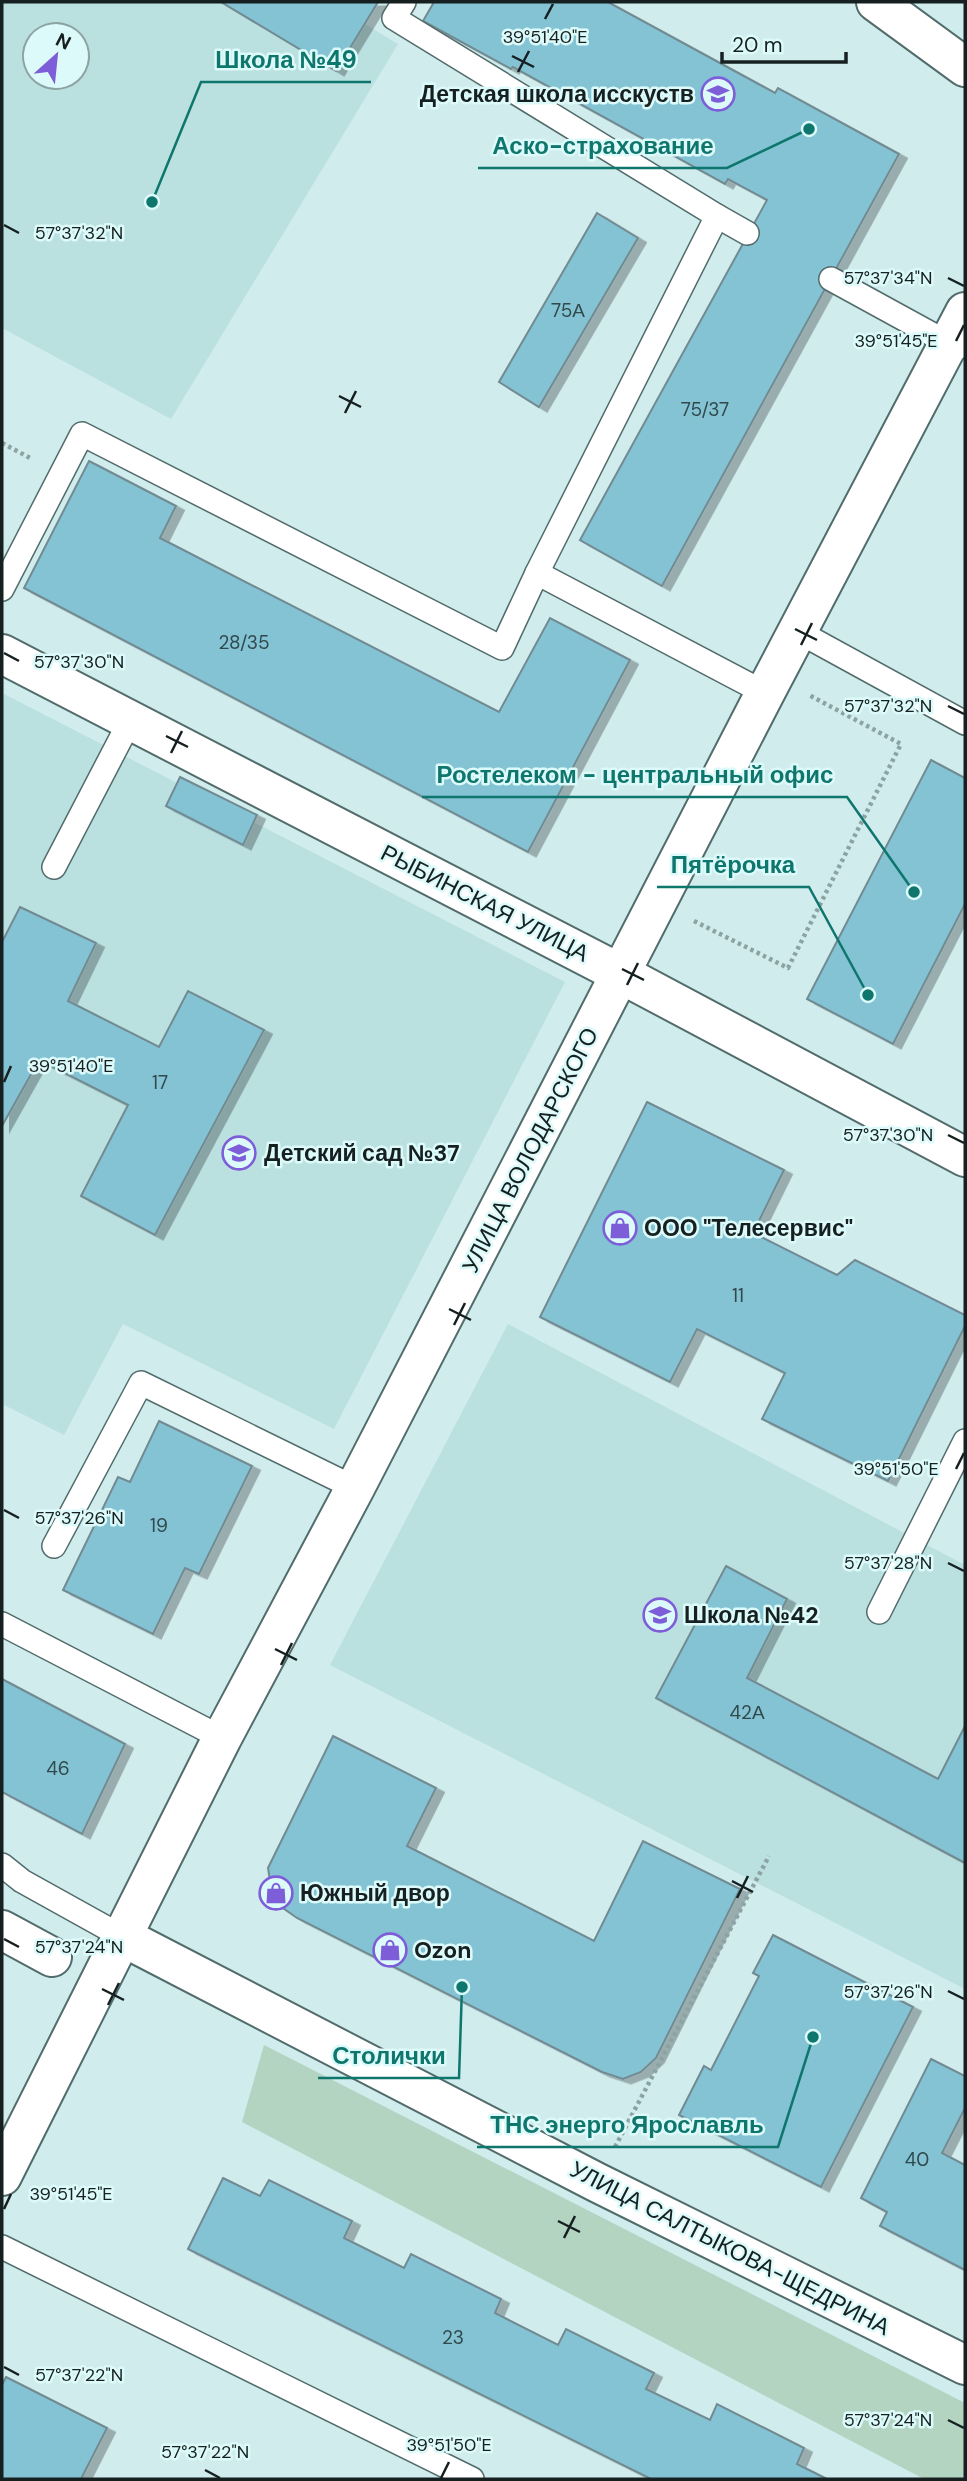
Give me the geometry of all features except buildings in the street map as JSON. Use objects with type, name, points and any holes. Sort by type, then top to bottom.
[{"type":"street","points":[[876,2],[965,67]]},
{"type":"street","points":[[887,2],[965,43]]},
{"type":"street","name":"УЛИЦА ВОЛОДАРСКОГО","points":[[2,2176],[222,1738],[355,1488],[797,631],[960,336]]},
{"type":"street","name":"РЫБИНСКАЯ УЛИЦА","points":[[2,654],[621,974],[965,1157]]},
{"type":"street","points":[[2,1930],[52,1957]]},
{"type":"street","name":"УЛИЦА САЛТЫКОВА-ЩЕДРИНА","points":[[121,1936],[596,2182],[965,2365]]},
{"type":"lane","points":[[404,2],[394,18],[747,233]]},
{"type":"lane","points":[[2,589],[82,434],[502,648],[717,216]]},
{"type":"lane","points":[[831,279],[960,336]]},
{"type":"lane","points":[[537,573],[765,693]]},
{"type":"lane","points":[[797,631],[965,723]]},
{"type":"lane","points":[[54,867],[130,721]]},
{"type":"lane","points":[[54,1546],[141,1383],[355,1488]]},
{"type":"lane","points":[[879,1612],[965,1441]]},
{"type":"lane","points":[[2,1624],[222,1738]]},
{"type":"lane","points":[[2,1865],[22,1881],[121,1936]]},
{"type":"lane","points":[[2,2247],[472,2479]]},
{"type":"path","points":[[691,919],[788,968],[901,744],[805,693]]},
{"type":"path","points":[[596,2182],[769,1856]]},
{"type":"shaded area","points":[[2,2],[379,2],[365,24],[398,44],[171,419],[2,328]]},
{"type":"shaded area","name":"Детский сад №37","points":[[2,693],[565,982],[334,1429],[123,1324],[64,1435],[2,1404]]},
{"type":"shaded area","name":"Школа №42","points":[[508,1324],[965,1565],[965,1989],[330,1665]]},
{"type":"green space","points":[[264,2045],[965,2403],[965,2479],[924,2479],[242,2122]]},
{"type":"place","name":"Детская школа исскуств","points":[[718,94]]},
{"type":"place","name":"Аско-страхование","points":[[809,129]]},
{"type":"place","name":"Школа №49","points":[[152,202]]},
{"type":"place","name":"Ростелеком - центральный офис","points":[[914,892]]},
{"type":"place","name":"Пятёрочка","points":[[868,995]]},
{"type":"place","name":"Детский сад №37","points":[[239,1153]]},
{"type":"place","name":"ООО \"Телесервис\"","points":[[620,1228]]},
{"type":"place","name":"Школа №42","points":[[660,1615]]},
{"type":"place","name":"Южный двор","points":[[276,1893]]},
{"type":"place","name":"Ozon","points":[[390,1950]]},
{"type":"place","name":"Столички","points":[[462,1987]]},
{"type":"place","name":"ТНС энерго Ярославль","points":[[813,2037]]}]
